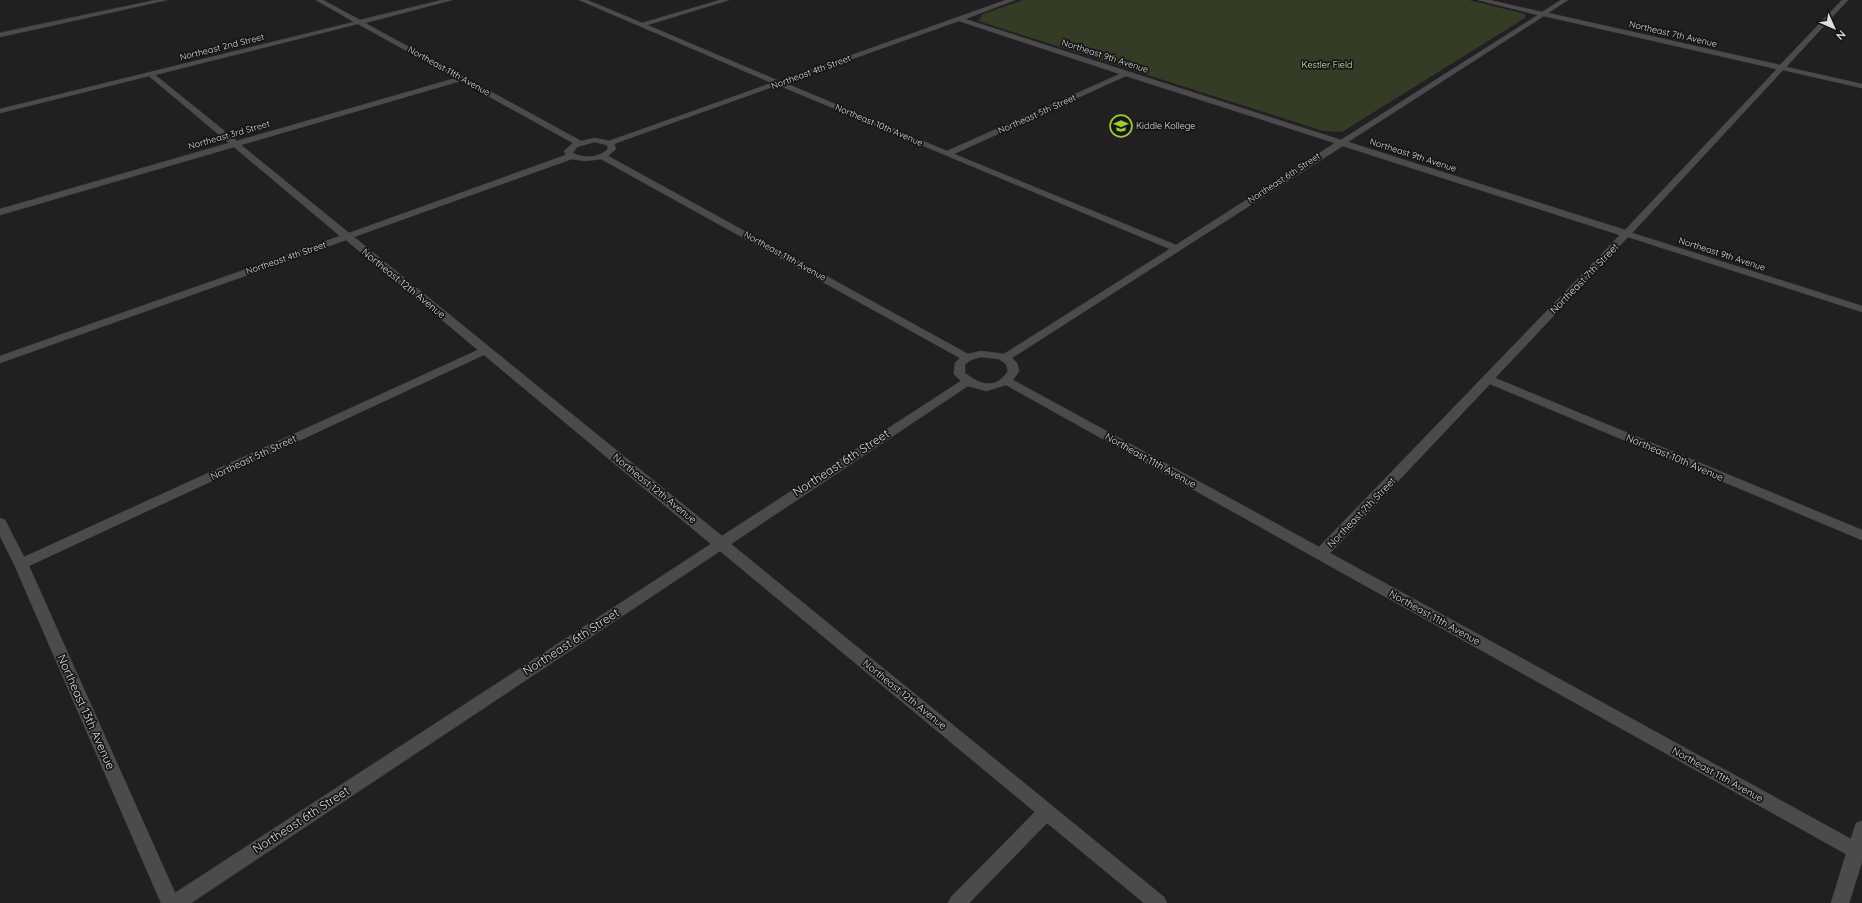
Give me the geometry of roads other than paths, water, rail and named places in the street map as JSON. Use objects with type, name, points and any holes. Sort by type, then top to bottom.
[{"type":"street","points":[[0,35],[164,0]]},
{"type":"street","name":"Northeast 11th Avenue","points":[[318,0],[463,78],[579,143]]},
{"type":"street","name":"Northeast 2nd Street","points":[[0,111],[449,0]]},
{"type":"street","name":"Northeast 10th Avenue","points":[[582,0],[947,154],[1176,248]]},
{"type":"street","points":[[640,25],[726,0]]},
{"type":"street","name":"Northeast 4th Street","points":[[610,143],[1012,0]]},
{"type":"street","name":"Northeast 7th Avenue","points":[[1481,0],[1862,86]]},
{"type":"street","name":"Northeast 6th Street","points":[[1005,358],[1565,0]]},
{"type":"street","name":"Northeast 7th Street","points":[[1321,554],[1626,234],[1845,0]]},
{"type":"street","name":"Northeast 9th Avenue","points":[[960,19],[1340,143],[1862,309]]},
{"type":"street","name":"Northeast 12th Avenue","points":[[150,74],[1158,903]]},
{"type":"street","name":"Northeast 5th Street","points":[[947,154],[1126,74]]},
{"type":"street","name":"Northeast 3rd Street","points":[[0,212],[463,78]]},
{"type":"street","points":[[595,140],[610,143],[612,149],[602,156],[585,159],[572,156],[568,151],[570,148],[579,143],[595,140]]},
{"type":"street","name":"Northeast 4th Street","points":[[0,360],[572,156]]},
{"type":"street","name":"Northeast 11th Avenue","points":[[602,156],[967,358]]},
{"type":"street","name":"Northeast 5th Street","points":[[21,564],[486,350]]},
{"type":"street","points":[[977,354],[990,354],[1005,358],[1014,367],[1014,373],[1007,381],[990,387],[967,382],[959,374],[958,369],[960,363],[977,354]]},
{"type":"street","name":"Northeast 10th Avenue","points":[[1488,379],[1862,535]]},
{"type":"street","name":"Northeast 11th Avenue","points":[[1007,381],[1859,853]]},
{"type":"street","name":"Northeast 6th Street","points":[[175,903],[967,382]]},
{"type":"street","name":"Northeast 13th Avenue","points":[[0,522],[21,564],[170,903]]},
{"type":"street","points":[[957,903],[1047,811]]},
{"type":"street","points":[[1840,903],[1859,853],[1862,829]]},
{"type":"place","name":"Kiddle Kollege","points":[[1121,126]]},
{"type":"park label","name":"Kestler Field","points":[[1327,65]]}]
